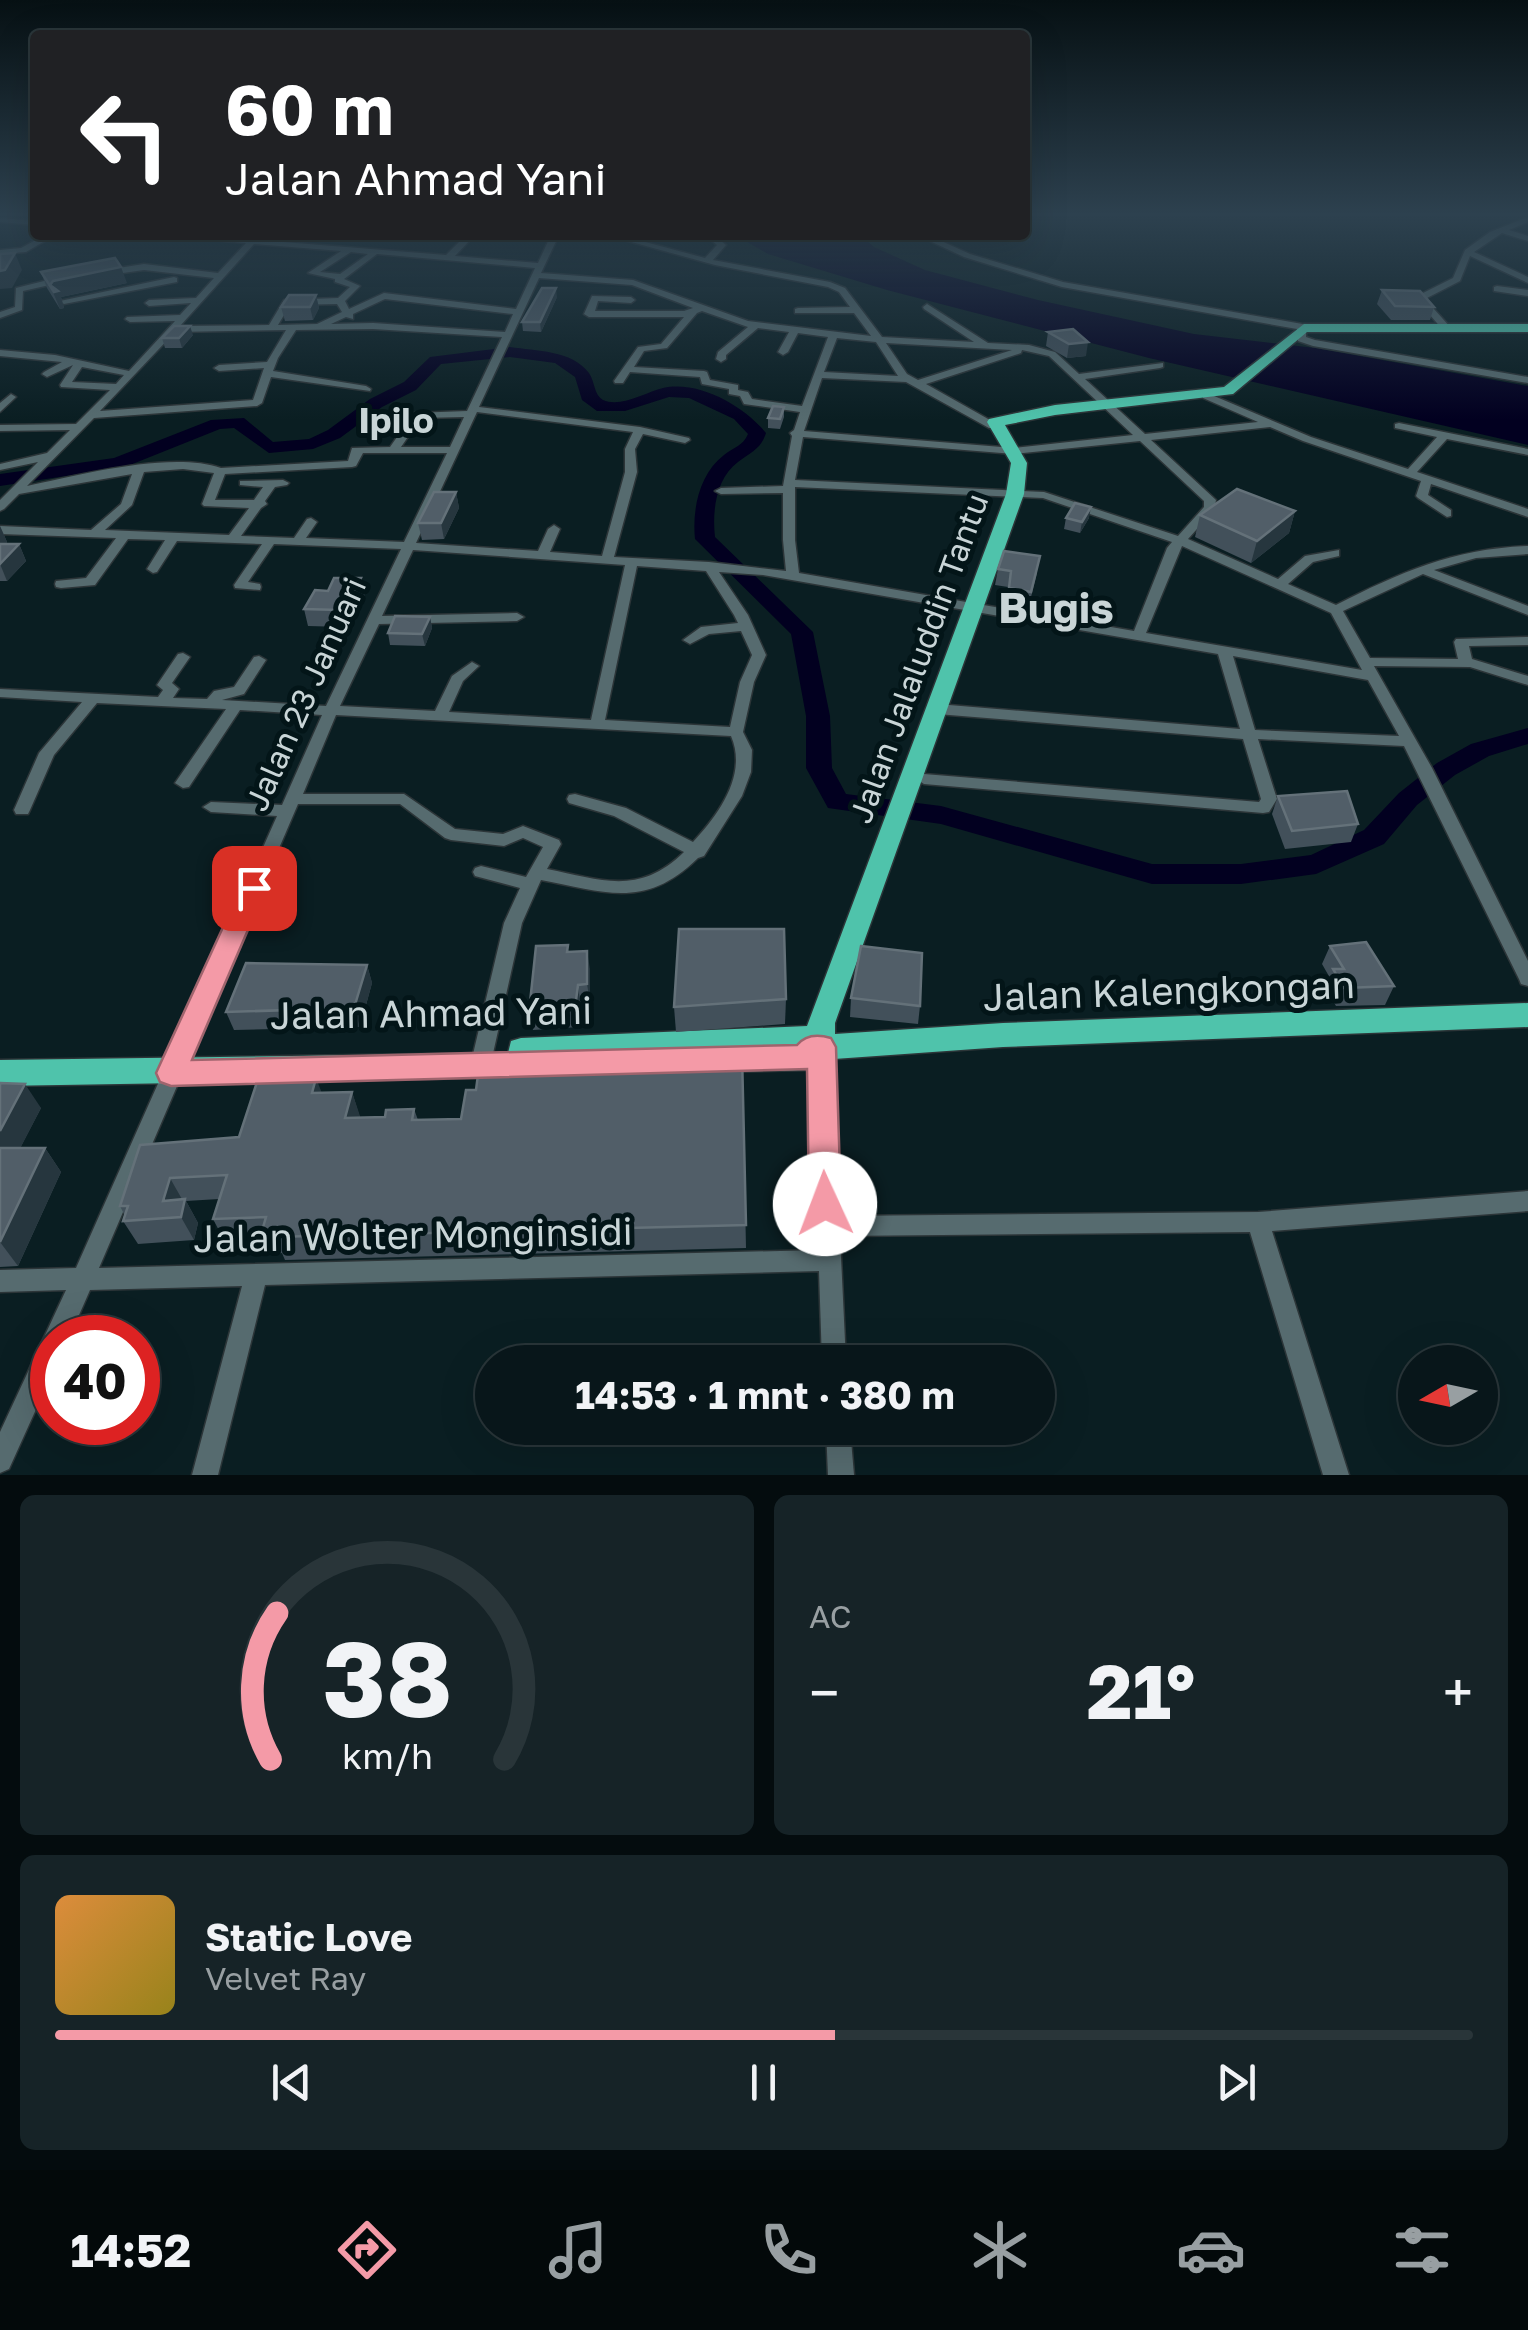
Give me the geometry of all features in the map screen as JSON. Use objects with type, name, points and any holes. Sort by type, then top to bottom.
[{"type":"highway","points":[[1014,450],[993,426],[1008,417],[1108,403],[1208,396],[1240,384],[1301,330],[1528,328]]},
{"type":"highway","name":"Jalan Jalaluddin Tantu","points":[[810,1047],[910,795],[1015,494],[1020,469],[1014,450]]},
{"type":"highway","name":"Jalan Kalengkongan","points":[[810,1047],[1003,1035],[1528,1015]]},
{"type":"highway","name":"Jalan Ahmad Yani","points":[[1,1064],[176,1066],[810,1047]]},
{"type":"street","points":[[0,315],[19,308],[19,290],[43,283]]},
{"type":"street","points":[[64,301],[143,283]]},
{"type":"street","points":[[0,507],[215,283]]},
{"type":"street","points":[[272,327],[287,302],[340,300],[356,287],[345,283]]},
{"type":"street","name":"Jalan 23 Januari","points":[[68,1315],[331,711],[534,283]]},
{"type":"street","points":[[632,283],[697,310],[755,326],[879,340],[1030,348],[1052,354],[1210,500],[1210,508],[1179,540],[1138,638]]},
{"type":"street","points":[[820,283],[842,290],[913,381],[993,426]]},
{"type":"street","points":[[1060,283],[1100,294],[1301,330],[1305,342],[1528,380]]},
{"type":"street","points":[[1446,328],[1420,298],[1454,283]]},
{"type":"street","points":[[1497,289],[1528,302]]},
{"type":"street","points":[[1508,294],[1528,293]]},
{"type":"street","points":[[317,326],[384,296],[520,312]]},
{"type":"street","points":[[630,300],[594,298],[589,314],[697,310]]},
{"type":"street","points":[[149,302],[198,300]]},
{"type":"street","points":[[340,300],[344,312],[361,326]]},
{"type":"street","points":[[927,307],[985,345]]},
{"type":"street","points":[[620,380],[641,349],[664,346],[697,310]]},
{"type":"street","points":[[798,310],[856,310]]},
{"type":"street","points":[[130,319],[181,318]]},
{"type":"street","points":[[172,329],[361,326],[508,334]]},
{"type":"street","points":[[721,359],[721,354],[755,326]]},
{"type":"street","points":[[90,416],[255,404],[262,400],[270,369],[294,327]]},
{"type":"street","points":[[783,352],[794,332]]},
{"type":"street","points":[[793,576],[787,535],[795,433],[833,336]]},
{"type":"street","points":[[818,376],[913,381],[1030,348]]},
{"type":"street","points":[[0,361],[6,353],[131,374]]},
{"type":"street","points":[[48,374],[73,364]]},
{"type":"street","points":[[73,364],[65,384],[119,387]]},
{"type":"street","points":[[1078,377],[1160,365]]},
{"type":"street","points":[[219,368],[270,369],[366,389]]},
{"type":"street","points":[[627,369],[704,374],[706,382],[734,387],[733,392],[744,394],[748,402],[803,409]]},
{"type":"street","points":[[1208,396],[1268,424],[1528,513]]},
{"type":"street","points":[[0,408],[11,397]]},
{"type":"street","points":[[393,450],[418,415],[473,412],[567,418],[685,440]]},
{"type":"street","points":[[552,434],[567,418]]},
{"type":"street","points":[[795,433],[1014,450],[1268,424]]},
{"type":"street","points":[[1399,426],[1528,452]]},
{"type":"street","points":[[0,428],[78,428]]},
{"type":"street","points":[[607,559],[631,472],[630,449],[640,430]]},
{"type":"street","points":[[1410,473],[1442,437]]},
{"type":"street","points":[[21,487],[139,470],[211,466],[220,471],[352,464],[358,450],[454,450]]},
{"type":"street","points":[[0,466],[46,460]]},
{"type":"street","points":[[94,534],[126,505],[139,470]]},
{"type":"street","points":[[220,471],[208,504],[261,504]]},
{"type":"street","points":[[1427,478],[1422,496],[1447,513]]},
{"type":"street","points":[[233,539],[277,484],[244,483]]},
{"type":"street","points":[[720,491],[789,486],[1015,494],[1069,502],[1179,540],[1336,610],[1424,768],[1528,979]]},
{"type":"street","points":[[297,543],[312,522]]},
{"type":"street","points":[[543,555],[554,529]]},
{"type":"street","points":[[0,530],[406,546],[764,571],[1226,654],[1369,669],[1466,662],[1528,682]]},
{"type":"street","points":[[61,584],[90,582],[124,536]]},
{"type":"street","points":[[153,569],[173,537]]},
{"type":"street","points":[[255,587],[240,583],[270,541]]},
{"type":"street","points":[[1336,610],[1420,569],[1477,552],[1528,550]]},
{"type":"street","points":[[1281,583],[1309,559],[1335,553]]},
{"type":"street","points":[[597,725],[632,560]]},
{"type":"street","points":[[480,872],[529,885],[639,887],[672,875],[698,852],[723,815],[746,768],[748,749],[736,732],[747,682],[759,655],[712,566]]},
{"type":"street","points":[[1420,569],[1528,611]]},
{"type":"street","points":[[374,620],[516,617]]},
{"type":"street","points":[[690,640],[706,630],[746,626]]},
{"type":"street","points":[[1466,662],[1461,642],[1528,642]]},
{"type":"street","points":[[910,795],[1263,808],[1269,799],[1246,734],[1226,654]]},
{"type":"street","points":[[167,695],[164,685],[183,657]]},
{"type":"street","points":[[210,704],[219,694],[239,691],[260,660]]},
{"type":"street","points":[[440,716],[456,679],[472,666]]},
{"type":"street","points":[[0,693],[94,697],[190,691]]},
{"type":"street","points":[[167,695],[210,704],[736,732]]},
{"type":"street","points":[[22,810],[47,753],[94,697]]},
{"type":"street","points":[[183,783],[236,705]]},
{"type":"street","points":[[938,709],[1246,734],[1408,741]]},
{"type":"street","points":[[574,798],[620,812],[698,852]]},
{"type":"street","points":[[212,806],[404,799],[451,834],[504,840],[524,832],[553,844],[513,923],[482,1059]]},
{"type":"street","points":[[810,1047],[827,1226],[833,1345]]},
{"type":"street","points":[[827,1226],[1258,1222],[1528,1201]]},
{"type":"street","points":[[1258,1222],[1336,1475]]},
{"type":"street","name":"Jalan Wolter Monginsidi","points":[[0,1281],[828,1260]]},
{"type":"street","points":[[205,1475],[257,1272]]},
{"type":"street","points":[[0,1460],[30,1395]]},
{"type":"street","points":[[839,1445],[841,1475]]},
{"type":"water","points":[[863,283],[973,283],[1194,334],[1315,348],[1528,386],[1528,445],[1149,358]]},
{"type":"building","points":[[542,288],[556,288],[540,322],[522,322]]},
{"type":"building","points":[[1382,290],[1420,291],[1434,307],[1395,306]]},
{"type":"building","points":[[289,295],[316,295],[310,307],[281,307]]},
{"type":"building","points":[[174,326],[190,326],[179,338],[162,338]]},
{"type":"building","points":[[1073,329],[1088,342],[1069,344],[1048,332]]},
{"type":"building","points":[[773,406],[784,407],[780,419],[768,418]]},
{"type":"building","points":[[1237,489],[1295,511],[1257,541],[1200,515]]},
{"type":"building","points":[[434,492],[456,492],[441,523],[418,523]]},
{"type":"building","points":[[1075,503],[1091,507],[1082,522],[1066,518]]},
{"type":"building","points":[[0,544],[19,544],[0,564]]},
{"type":"building","points":[[1004,551],[1040,556],[1031,592],[1009,588],[1011,571],[998,569]]},
{"type":"building","points":[[334,578],[361,578],[339,610],[304,609],[315,590],[328,591]]},
{"type":"building","points":[[395,616],[430,617],[422,634],[388,633]]},
{"type":"building","points":[[1347,791],[1358,824],[1292,831],[1278,796]]},
{"type":"building","points":[[679,929],[784,929],[786,999],[674,1007]]},
{"type":"building","points":[[1366,942],[1394,986],[1344,988],[1333,969],[1344,969],[1330,946]]},
{"type":"building","points":[[568,945],[567,952],[587,951],[587,984],[578,985],[575,1008],[529,1012],[536,946]]},
{"type":"building","points":[[861,946],[922,953],[920,1006],[851,998]]},
{"type":"building","points":[[246,963],[367,965],[354,1008],[226,1012]]},
{"type":"building","points":[[742,1054],[746,1225],[273,1237],[275,1231],[262,1231],[266,1217],[213,1219],[227,1175],[170,1178],[163,1201],[185,1199],[181,1217],[123,1221],[128,1206],[120,1206],[140,1145],[239,1137],[258,1079],[316,1078],[312,1093],[352,1092],[345,1118],[385,1117],[386,1110],[414,1109],[412,1120],[461,1119],[466,1090],[476,1090],[479,1067],[524,1065],[525,1060]]},
{"type":"building","points":[[0,1083],[25,1084],[0,1131]]},
{"type":"building","points":[[0,1148],[45,1148],[0,1242]]},
{"type":"waterway","points":[[0,480],[118,463],[217,424],[238,422],[269,448],[313,444],[410,386],[436,360],[510,352],[560,359],[582,375],[591,400],[603,407],[625,406],[668,392],[692,393],[740,415],[757,433],[751,446],[722,466],[711,485],[705,507],[705,539],[802,632],[818,716],[819,768],[837,802],[941,815],[1152,874],[1241,874],[1316,864],[1374,837],[1408,799],[1446,769],[1480,750],[1528,736]]},
{"type":"district","name":"Ipilo","points":[[396,420]]},
{"type":"district","name":"Bugis","points":[[1056,607]]},
{"type":"route","points":[[254,888],[182,1058],[171,1073],[804,1058],[812,1048],[821,1047],[825,1204]]}]
